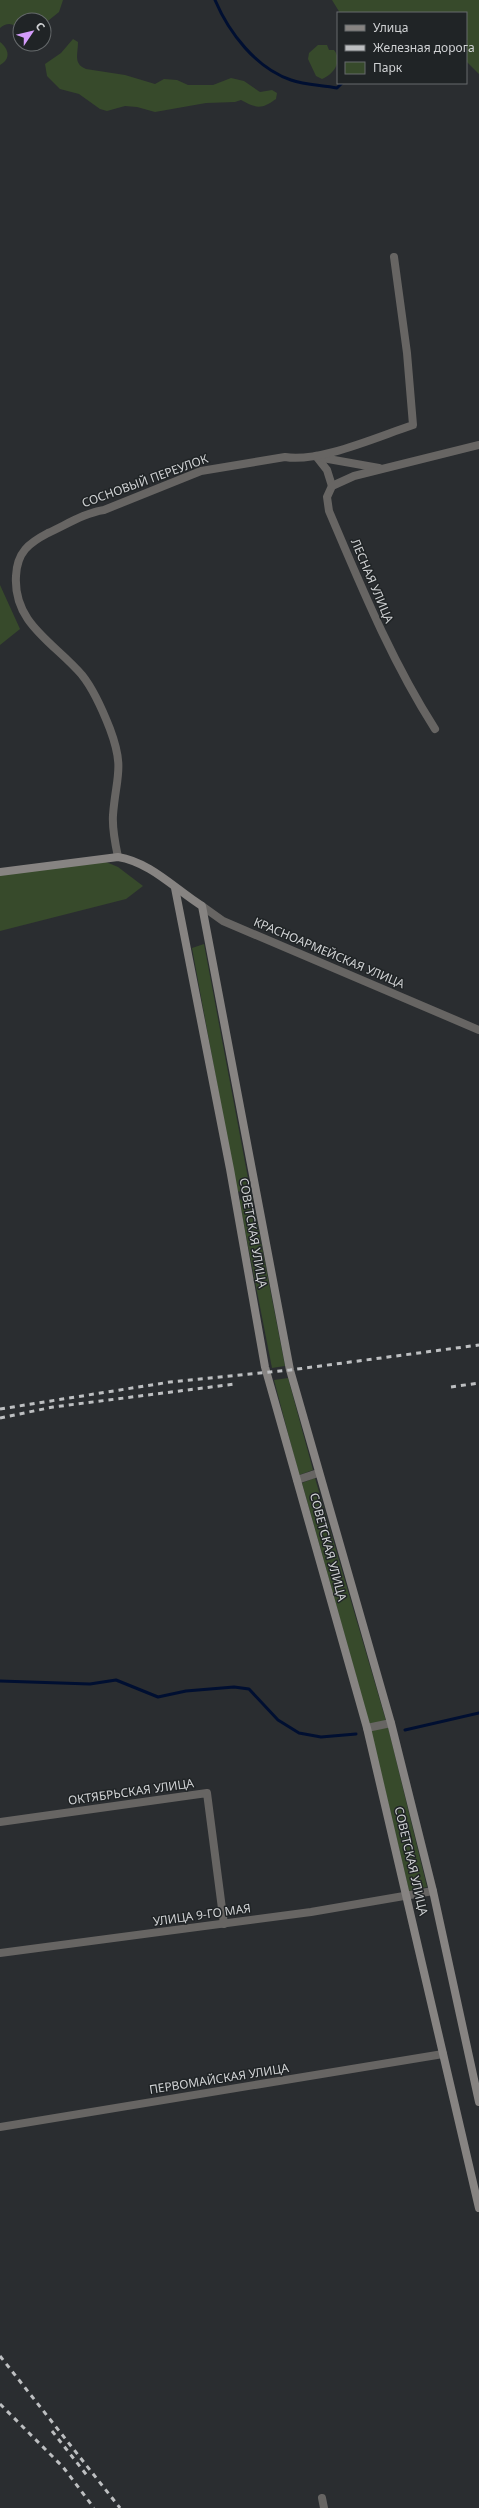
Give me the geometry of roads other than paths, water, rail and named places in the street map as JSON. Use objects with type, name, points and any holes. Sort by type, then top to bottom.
[{"type":"main road","points":[[0,872],[118,857]]},
{"type":"main road","name":"КРАСНОАРМЕЙСКАЯ УЛИЦА","points":[[118,857],[139,863],[202,906]]},
{"type":"main road","name":"СОВЕТСКАЯ УЛИЦА","points":[[175,888],[230,1169],[265,1367],[367,1728],[479,2208]]},
{"type":"main road","name":"СОВЕТСКАЯ УЛИЦА","points":[[202,906],[290,1370],[318,1473],[391,1723],[433,1890],[479,2102]]},
{"type":"street","name":"СОСНОВЫЙ ПЕРЕУЛОК","points":[[118,857],[113,815],[120,767],[110,728],[92,689],[82,676],[30,623],[18,599],[16,566],[21,553],[28,545],[37,539],[93,512],[104,510],[188,475],[214,468],[285,457],[296,459],[316,456],[413,426],[407,353],[394,257]]},
{"type":"street","points":[[316,456],[327,470],[332,486],[354,476],[479,445]]},
{"type":"street","points":[[316,456],[382,469]]},
{"type":"street","name":"ЛЕСНАЯ УЛИЦА","points":[[332,486],[327,497],[329,511],[377,624],[410,689],[435,729]]},
{"type":"street","name":"КРАСНОАРМЕЙСКАЯ УЛИЦА","points":[[202,906],[223,921],[479,1030]]},
{"type":"street","points":[[297,1480],[318,1473]]},
{"type":"street","points":[[367,1728],[391,1723]]},
{"type":"street","name":"ОКТЯБРЬСКАЯ УЛИЦА","points":[[0,1822],[207,1793],[224,1924]]},
{"type":"street","name":"УЛИЦА 9-ГО МАЯ","points":[[0,1953],[311,1912],[433,1890]]},
{"type":"street","name":"ПЕРВОМАЙСКАЯ УЛИЦА","points":[[0,2127],[443,2054]]},
{"type":"street","points":[[322,2498],[324,2508]]},
{"type":"waterway","points":[[215,0],[236,37],[245,48],[266,67],[291,80],[302,83],[337,88],[341,84]]},
{"type":"waterway","points":[[0,1681],[90,1684],[116,1680],[158,1697],[186,1691],[234,1687],[249,1689],[278,1720],[299,1733],[321,1737],[356,1734]]},
{"type":"waterway","points":[[405,1730],[479,1713]]},
{"type":"railway","points":[[0,1409],[170,1382],[290,1370],[479,1345]]},
{"type":"railway","points":[[451,1387],[479,1383]]},
{"type":"railway","points":[[0,1418],[53,1407],[235,1384]]},
{"type":"railway","points":[[0,2356],[120,2508]]},
{"type":"railway","points":[[0,2404],[63,2467],[94,2508]]},
{"type":"railway","points":[[52,2431],[89,2478]]}]
